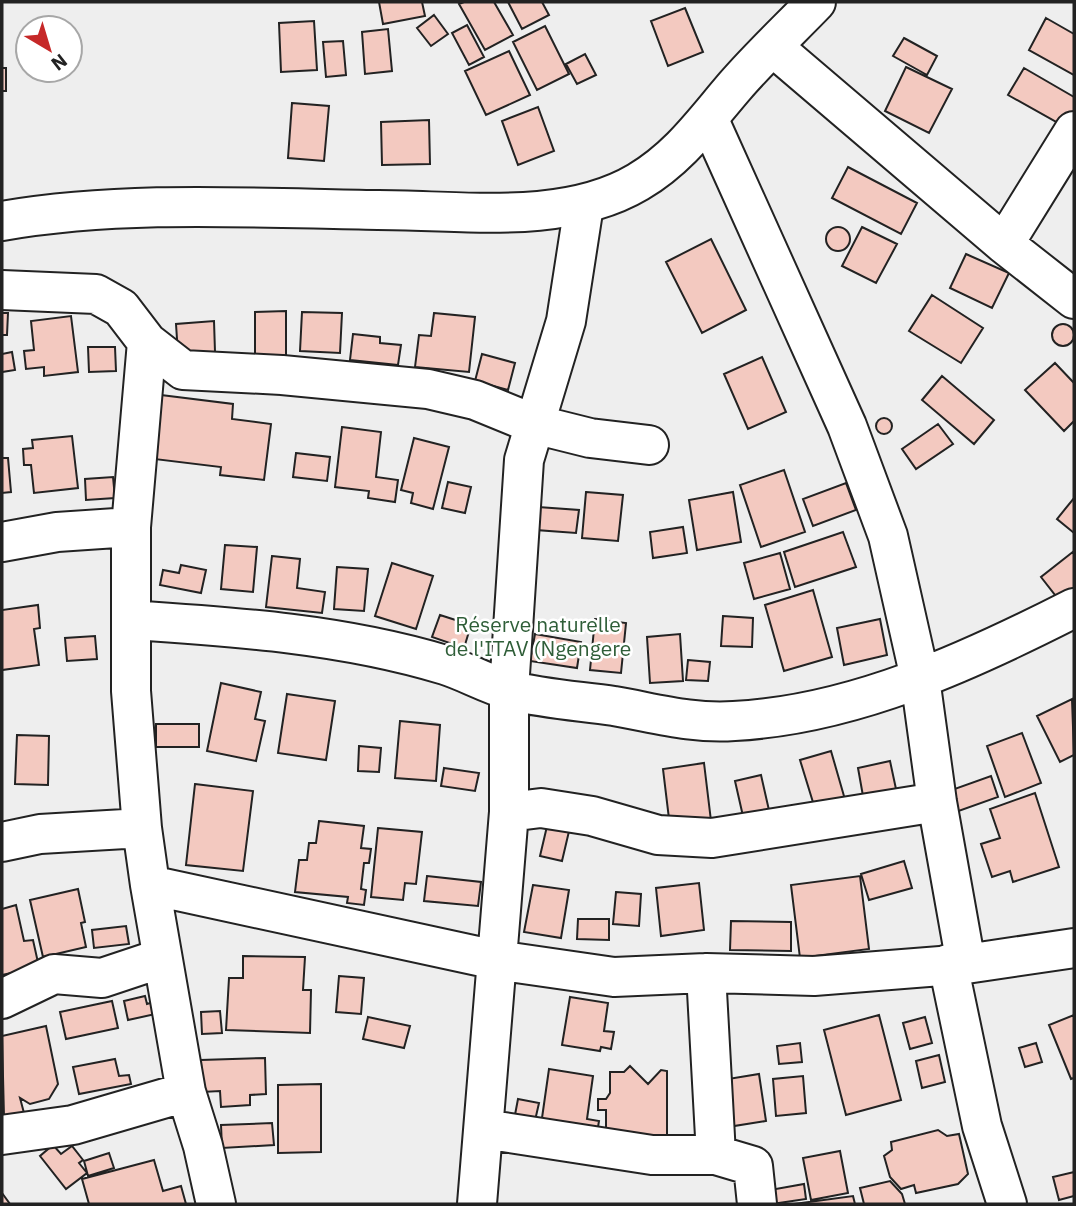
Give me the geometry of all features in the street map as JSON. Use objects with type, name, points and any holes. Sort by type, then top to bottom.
[{"type":"main road","points":[[2,221],[53,212],[168,207],[495,213],[584,205],[636,184],[672,160],[709,120],[735,86],[816,2]]},
{"type":"main road","points":[[773,47],[1004,244],[1074,299]]},
{"type":"main road","points":[[709,120],[847,426],[888,536],[920,678],[957,964],[982,1126],[1007,1204]]},
{"type":"main road","points":[[1004,244],[1074,131]]},
{"type":"main road","points":[[477,1204],[509,812],[509,690],[524,460],[566,321],[584,205]]},
{"type":"main road","points":[[2,290],[96,294],[121,308],[147,342],[183,370],[282,375],[428,389],[475,400],[534,424],[590,438],[649,445]]},
{"type":"main road","points":[[147,342],[131,527],[131,691],[142,828],[162,958],[186,1092],[203,1146],[216,1204]]},
{"type":"main road","points":[[2,542],[57,532],[131,527]]},
{"type":"main road","points":[[131,620],[232,626],[339,640],[445,665],[509,690],[620,707],[679,721],[735,721],[818,709],[920,678],[1074,608]]},
{"type":"main road","points":[[509,812],[541,808],[592,816],[658,835],[712,838],[937,802]]},
{"type":"main road","points":[[2,842],[40,834],[142,828]]},
{"type":"main road","points":[[150,885],[496,960],[614,977],[706,973],[814,976],[957,964],[1074,948]]},
{"type":"main road","points":[[2,999],[54,974],[102,978],[162,958]]},
{"type":"main road","points":[[706,973],[716,1155]]},
{"type":"main road","points":[[2,1135],[73,1125],[186,1092]]},
{"type":"main road","points":[[484,1129],[652,1155],[716,1155],[753,1166],[757,1204]]},
{"type":"green space","name":"Réserve naturelle de l'ITAV (Ngengere","points":[[2,2],[1074,2],[1074,1204],[2,1204]]},
{"type":"building","points":[[379,2],[422,2],[425,16],[383,24]]},
{"type":"building","points":[[494,2],[513,35],[485,50],[459,4]]},
{"type":"building","points":[[508,2],[542,2],[549,15],[522,29]]},
{"type":"building","points":[[685,8],[703,52],[668,66],[651,21]]},
{"type":"building","points":[[434,15],[448,34],[431,46],[417,28]]},
{"type":"building","points":[[1046,18],[1074,34],[1074,75],[1029,50]]},
{"type":"building","points":[[314,21],[317,70],[281,72],[279,23]]},
{"type":"building","points":[[467,25],[484,57],[469,65],[452,33]]},
{"type":"building","points":[[545,26],[569,74],[537,90],[513,42]]},
{"type":"building","points":[[388,29],[392,71],[365,74],[362,32]]},
{"type":"building","points":[[904,38],[937,56],[927,75],[893,56]]},
{"type":"building","points":[[343,41],[346,75],[326,77],[323,42]]},
{"type":"building","points":[[509,51],[530,95],[486,115],[465,71]]},
{"type":"building","points":[[585,54],[596,75],[577,84],[566,64]]},
{"type":"building","points":[[906,67],[952,89],[929,133],[885,111]]},
{"type":"building","points":[[2,68],[6,68],[6,91],[2,91]]},
{"type":"building","points":[[1024,68],[1074,97],[1074,119],[1069,129],[1008,95]]},
{"type":"building","points":[[292,103],[329,106],[324,161],[288,158]]},
{"type":"building","points":[[538,107],[554,151],[518,165],[502,121]]},
{"type":"building","points":[[429,120],[430,164],[382,165],[381,122]]},
{"type":"building","points":[[848,167],[917,203],[901,234],[832,198]]},
{"type":"building","points":[[838,227],[846,231],[850,239],[846,247],[838,251],[830,247],[826,239],[830,231]]},
{"type":"building","points":[[862,227],[897,244],[876,283],[842,266]]},
{"type":"building","points":[[711,239],[746,310],[702,333],[666,262]]},
{"type":"building","points":[[966,254],[1009,273],[992,308],[950,288]]},
{"type":"building","points":[[932,295],[983,328],[961,363],[909,331]]},
{"type":"building","points":[[286,311],[286,356],[255,356],[255,312]]},
{"type":"building","points":[[302,312],[342,313],[340,353],[300,351]]},
{"type":"building","points":[[2,313],[8,313],[7,335],[2,335]]},
{"type":"building","points":[[434,313],[475,317],[469,372],[415,367],[419,335],[431,336]]},
{"type":"building","points":[[71,316],[78,372],[44,376],[44,367],[26,369],[24,351],[34,350],[31,321]]},
{"type":"building","points":[[214,321],[215,352],[178,354],[176,324]]},
{"type":"building","points":[[1059,324],[1067,324],[1074,331],[1074,339],[1067,346],[1059,346],[1052,339],[1052,331]]},
{"type":"building","points":[[353,334],[380,337],[380,343],[401,345],[398,365],[350,360]]},
{"type":"building","points":[[88,347],[115,347],[116,371],[89,372]]},
{"type":"building","points":[[12,352],[15,370],[2,372],[2,354]]},
{"type":"building","points":[[482,354],[515,363],[508,390],[475,381]]},
{"type":"building","points":[[762,357],[786,412],[748,429],[724,374]]},
{"type":"building","points":[[1055,363],[1074,383],[1074,421],[1064,431],[1025,390]]},
{"type":"building","points":[[942,376],[994,420],[974,444],[922,400]]},
{"type":"building","points":[[161,395],[233,404],[232,419],[271,424],[264,480],[220,475],[221,467],[146,458]]},
{"type":"building","points":[[881,418],[887,418],[892,426],[890,432],[881,434],[876,429],[876,423]]},
{"type":"building","points":[[938,424],[953,444],[916,469],[902,449]]},
{"type":"building","points":[[342,427],[381,432],[376,477],[398,480],[395,502],[368,498],[369,491],[335,487]]},
{"type":"building","points":[[72,436],[78,488],[34,493],[31,465],[24,465],[23,449],[33,448],[32,440]]},
{"type":"building","points":[[414,438],[449,447],[433,509],[411,503],[413,493],[401,490]]},
{"type":"building","points":[[296,453],[330,457],[327,481],[293,477]]},
{"type":"building","points":[[2,458],[8,458],[11,492],[2,493]]},
{"type":"building","points":[[784,470],[805,532],[761,547],[740,485]]},
{"type":"building","points":[[113,477],[115,498],[86,500],[85,479]]},
{"type":"building","points":[[448,482],[471,487],[465,513],[442,508]]},
{"type":"building","points":[[846,483],[856,510],[813,526],[803,499]]},
{"type":"building","points":[[586,492],[623,495],[618,541],[582,538]]},
{"type":"building","points":[[733,492],[741,542],[697,550],[689,500]]},
{"type":"building","points":[[1074,498],[1074,533],[1057,519]]},
{"type":"building","points":[[538,507],[579,510],[576,533],[536,530]]},
{"type":"building","points":[[683,527],[687,553],[653,558],[650,532]]},
{"type":"building","points":[[843,532],[856,567],[795,587],[784,552]]},
{"type":"building","points":[[225,545],[257,547],[253,592],[221,589]]},
{"type":"building","points":[[1074,551],[1074,589],[1059,600],[1041,577]]},
{"type":"building","points":[[780,553],[790,589],[754,599],[744,563]]},
{"type":"building","points":[[272,556],[300,559],[297,588],[325,592],[322,613],[266,607]]},
{"type":"building","points":[[392,563],[433,576],[416,629],[375,616]]},
{"type":"building","points":[[181,565],[206,570],[201,593],[160,585],[163,570],[179,573]]},
{"type":"building","points":[[337,567],[368,569],[364,611],[334,609]]},
{"type":"building","points":[[813,590],[832,657],[784,671],[765,605]]},
{"type":"building","points":[[38,605],[40,628],[34,629],[39,665],[2,670],[2,610]]},
{"type":"building","points":[[440,615],[471,625],[464,648],[432,637]]},
{"type":"building","points":[[723,616],[753,618],[752,647],[721,646]]},
{"type":"building","points":[[595,619],[626,623],[621,673],[590,670]]},
{"type":"building","points":[[880,619],[887,655],[844,665],[837,628]]},
{"type":"building","points":[[535,634],[581,642],[577,668],[530,661]]},
{"type":"building","points":[[680,634],[683,681],[650,683],[647,637]]},
{"type":"building","points":[[95,636],[97,659],[67,661],[65,638]]},
{"type":"building","points":[[688,660],[710,662],[708,681],[686,680]]},
{"type":"building","points":[[221,683],[261,692],[255,719],[265,721],[256,761],[207,751]]},
{"type":"building","points":[[287,694],[335,701],[326,760],[278,753]]},
{"type":"building","points":[[1072,699],[1074,755],[1060,762],[1037,716]]},
{"type":"building","points":[[400,721],[440,725],[436,781],[395,778]]},
{"type":"building","points":[[156,724],[199,724],[199,747],[156,747]]},
{"type":"building","points":[[1022,733],[1041,783],[1005,797],[987,746]]},
{"type":"building","points":[[17,735],[49,736],[48,785],[15,784]]},
{"type":"building","points":[[359,746],[381,748],[379,772],[358,771]]},
{"type":"building","points":[[831,751],[846,803],[816,812],[800,760]]},
{"type":"building","points":[[890,761],[896,789],[863,796],[858,768]]},
{"type":"building","points":[[704,763],[711,821],[670,827],[663,769]]},
{"type":"building","points":[[444,768],[479,773],[475,791],[441,786]]},
{"type":"building","points":[[761,775],[771,819],[745,825],[735,781]]},
{"type":"building","points":[[991,776],[998,797],[953,813],[946,792]]},
{"type":"building","points":[[195,784],[253,791],[243,871],[186,865]]},
{"type":"building","points":[[1035,793],[1059,867],[1013,882],[1010,871],[992,877],[981,844],[1000,838],[990,809]]},
{"type":"building","points":[[319,821],[364,826],[361,848],[371,849],[369,863],[364,863],[361,889],[366,890],[364,905],[347,903],[348,897],[295,892],[299,860],[307,860],[309,843],[316,843]]},
{"type":"building","points":[[548,822],[570,827],[562,861],[540,856]]},
{"type":"building","points":[[378,828],[422,832],[416,884],[405,883],[403,900],[371,897]]},
{"type":"building","points":[[904,861],[912,888],[869,900],[861,874]]},
{"type":"building","points":[[427,876],[481,882],[478,906],[424,901]]},
{"type":"building","points":[[860,876],[869,949],[800,958],[791,885]]},
{"type":"building","points":[[699,883],[704,930],[661,936],[656,888]]},
{"type":"building","points":[[533,885],[569,890],[561,938],[524,932]]},
{"type":"building","points":[[78,889],[85,922],[81,923],[86,947],[43,957],[30,900]]},
{"type":"building","points":[[616,892],[641,894],[639,926],[613,924]]},
{"type":"building","points":[[16,905],[24,941],[33,940],[39,967],[2,975],[2,909]]},
{"type":"building","points":[[578,919],[609,919],[609,940],[577,939]]},
{"type":"building","points":[[731,921],[791,922],[791,951],[730,950]]},
{"type":"building","points":[[126,926],[129,944],[94,948],[92,930]]},
{"type":"building","points":[[243,956],[305,957],[303,990],[311,990],[310,1033],[226,1030],[229,978],[243,978]]},
{"type":"building","points":[[339,976],[364,978],[361,1014],[336,1012]]},
{"type":"building","points":[[145,996],[147,1004],[157,1001],[160,1013],[128,1020],[124,1001]]},
{"type":"building","points":[[570,997],[608,1003],[604,1031],[614,1032],[611,1049],[601,1047],[600,1051],[562,1045]]},
{"type":"building","points":[[112,1001],[118,1028],[66,1039],[60,1012]]},
{"type":"building","points":[[220,1011],[222,1033],[202,1034],[201,1012]]},
{"type":"building","points":[[879,1015],[901,1100],[846,1115],[824,1030]]},
{"type":"building","points":[[1074,1015],[1074,1078],[1071,1079],[1049,1025]]},
{"type":"building","points":[[368,1017],[410,1026],[404,1048],[363,1039]]},
{"type":"building","points":[[925,1017],[932,1043],[910,1049],[903,1023]]},
{"type":"building","points":[[46,1026],[58,1084],[49,1099],[30,1104],[20,1098],[24,1113],[4,1117],[2,1036]]},
{"type":"building","points":[[800,1043],[802,1062],[779,1064],[777,1046]]},
{"type":"building","points":[[1036,1043],[1042,1062],[1025,1067],[1019,1048]]},
{"type":"building","points":[[939,1055],[945,1082],[922,1088],[916,1061]]},
{"type":"building","points":[[265,1058],[266,1094],[250,1095],[250,1105],[221,1107],[220,1091],[202,1092],[201,1060]]},
{"type":"building","points":[[115,1059],[119,1076],[129,1075],[131,1084],[79,1094],[73,1067]]},
{"type":"building","points":[[630,1066],[648,1084],[661,1070],[667,1071],[667,1144],[623,1144],[606,1128],[606,1110],[598,1110],[598,1099],[606,1099],[610,1093],[610,1072],[624,1072]]},
{"type":"building","points":[[549,1069],[593,1076],[587,1119],[599,1121],[597,1133],[541,1125]]},
{"type":"building","points":[[759,1074],[766,1121],[734,1126],[728,1079]]},
{"type":"building","points":[[803,1076],[806,1113],[776,1116],[773,1079]]},
{"type":"building","points":[[321,1084],[321,1152],[278,1153],[278,1085]]},
{"type":"building","points":[[518,1099],[539,1103],[534,1125],[514,1120]]},
{"type":"building","points":[[272,1123],[274,1145],[222,1148],[221,1125]]},
{"type":"building","points":[[938,1130],[947,1136],[959,1134],[968,1174],[958,1184],[916,1193],[914,1185],[901,1189],[890,1177],[884,1156],[892,1150],[891,1142]]},
{"type":"building","points":[[53,1145],[61,1154],[72,1146],[83,1160],[79,1163],[87,1173],[66,1189],[40,1156]]},
{"type":"building","points":[[840,1151],[848,1193],[811,1200],[803,1158]]},
{"type":"building","points":[[109,1153],[114,1168],[88,1176],[84,1161]]},
{"type":"building","points":[[154,1160],[163,1191],[181,1186],[186,1204],[89,1204],[82,1179]]},
{"type":"building","points":[[1074,1172],[1074,1196],[1059,1200],[1053,1177]]},
{"type":"building","points":[[890,1181],[902,1194],[905,1204],[864,1204],[860,1188]]},
{"type":"building","points":[[804,1184],[806,1199],[772,1204],[770,1190]]},
{"type":"building","points":[[2,1193],[10,1204],[2,1204]]},
{"type":"building","points":[[853,1196],[855,1204],[794,1204]]}]
